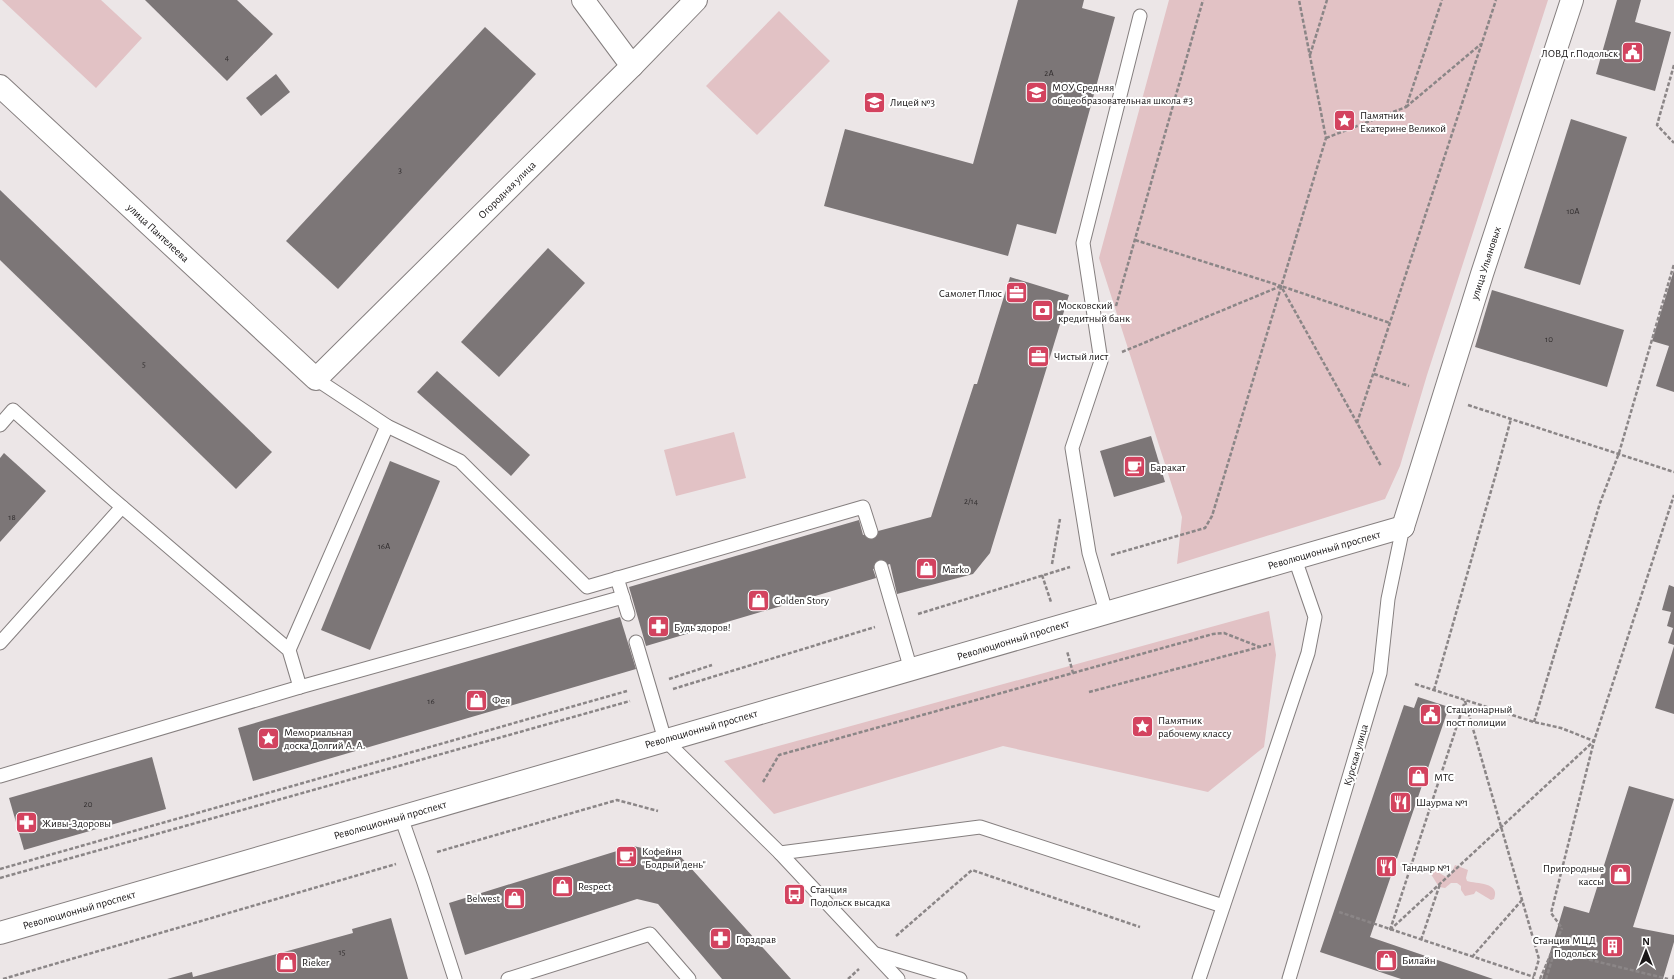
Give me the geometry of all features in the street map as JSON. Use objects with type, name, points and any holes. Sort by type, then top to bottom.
[{"type":"street","points":[[583,0],[632,66]]},
{"type":"street","name":"Огородная улица","points":[[316,379],[632,66],[696,0]]},
{"type":"street","name":"улица Ульяновых","points":[[1403,527],[1482,274],[1572,0]]},
{"type":"street","name":"улица Пантелеева","points":[[0,86],[316,379]]},
{"type":"street","name":"Революционный проспект","points":[[0,933],[1403,527]]},
{"type":"lane","points":[[1106,612],[1091,561],[1072,448],[1101,361],[1083,243],[1140,16]]},
{"type":"lane","points":[[316,379],[387,426],[460,461],[587,587],[593,606]]},
{"type":"lane","points":[[0,425],[13,410],[122,507],[289,650],[300,687]]},
{"type":"lane","points":[[289,650],[387,426]]},
{"type":"lane","points":[[0,643],[122,507]]},
{"type":"lane","points":[[587,587],[863,507],[871,532]]},
{"type":"lane","name":"Курская улица","points":[[1289,979],[1380,673],[1388,599],[1403,527]]},
{"type":"lane","points":[[1199,979],[1308,653],[1314,617],[1295,559]]},
{"type":"lane","points":[[881,567],[911,670]]},
{"type":"lane","points":[[617,578],[628,614]]},
{"type":"lane","points":[[0,776],[300,687],[623,597]]},
{"type":"lane","points":[[636,642],[664,740],[780,853],[898,979]]},
{"type":"lane","points":[[401,817],[455,979]]},
{"type":"lane","points":[[780,853],[980,827],[1223,906]]},
{"type":"lane","points":[[508,979],[650,934],[689,979]]},
{"type":"lane","points":[[876,954],[960,979]]},
{"type":"path","points":[[1116,308],[1203,0]]},
{"type":"path","points":[[0,878],[897,620],[1042,575],[1205,528],[1212,516],[1326,138],[1299,0]]},
{"type":"path","points":[[1310,55],[1327,0]]},
{"type":"path","points":[[1406,107],[1442,0]]},
{"type":"path","points":[[1357,423],[1496,0]]},
{"type":"path","points":[[1326,138],[1406,107],[1482,44]]},
{"type":"path","points":[[1674,65],[1657,125],[1674,143]]},
{"type":"path","points":[[1135,240],[1281,286],[1390,323]]},
{"type":"path","points":[[1534,722],[1600,503],[1618,453],[1674,264]]},
{"type":"path","points":[[1101,361],[1281,286]]},
{"type":"path","points":[[1281,286],[1381,466]]},
{"type":"path","points":[[1374,374],[1410,386]]},
{"type":"path","points":[[1468,404],[1674,472]]},
{"type":"path","points":[[1434,690],[1497,470],[1510,419]]},
{"type":"path","points":[[1562,928],[1551,912],[1594,741],[1674,495]]},
{"type":"path","points":[[1042,575],[1073,673]]},
{"type":"path","points":[[763,782],[779,755],[1213,634],[1224,634],[1260,647]]},
{"type":"path","points":[[1089,692],[1271,644]]},
{"type":"path","points":[[0,869],[650,690],[712,665]]},
{"type":"path","points":[[1415,684],[1534,722],[1561,728],[1594,741]]},
{"type":"path","points":[[1339,912],[1533,978],[1539,959],[1465,700]]},
{"type":"path","points":[[1390,930],[1465,700]]},
{"type":"path","points":[[1390,930],[1594,741]]},
{"type":"path","points":[[3,979],[618,800],[658,811]]},
{"type":"path","points":[[848,979],[972,870],[1140,927]]},
{"type":"path","points":[[1421,940],[1440,884]]},
{"type":"path","points":[[1472,957],[1522,900]]},
{"type":"path","points":[[1546,979],[1562,928]]},
{"type":"path","points":[[1540,979],[1562,928]]},
{"type":"path","points":[[1554,951],[1668,979]]},
{"type":"path","points":[[1673,979],[1674,975]]},
{"type":"shaded area","points":[[2,0],[101,0],[142,38],[96,88]]},
{"type":"shaded area","points":[[1169,0],[1548,0],[1427,375],[1400,466],[1385,499],[1177,564],[1182,517],[1099,258]]},
{"type":"shaded area","points":[[779,11],[830,61],[757,135],[706,86]]},
{"type":"shaded area","points":[[734,432],[746,478],[676,496],[664,450]]},
{"type":"shaded area","points":[[1269,611],[1276,655],[1264,747],[1208,792],[1003,746],[774,814],[724,761]]},
{"type":"shaded area","points":[[1455,865],[1468,870],[1466,878],[1467,881],[1486,885],[1494,889],[1494,899],[1491,900],[1476,891],[1474,894],[1465,896],[1461,890],[1461,886],[1457,883],[1451,883],[1445,888],[1439,887],[1429,871],[1418,874],[1418,871],[1423,866],[1427,866],[1449,878]]},
{"type":"building","points":[[145,0],[237,0],[273,34],[227,81]]},
{"type":"building","points":[[1018,0],[1084,0],[1082,8],[1115,17],[1056,234],[1017,224],[1008,256],[824,206],[845,129],[973,164]]},
{"type":"building","name":"ЛОВД г.Подольск","points":[[1617,0],[1641,0],[1635,22],[1671,32],[1655,91],[1596,74]]},
{"type":"building","points":[[485,27],[536,74],[338,289],[286,241]]},
{"type":"building","points":[[276,74],[290,92],[261,116],[246,98]]},
{"type":"building","points":[[1571,119],[1627,137],[1580,285],[1524,268]]},
{"type":"building","points":[[0,190],[272,452],[236,489],[0,260]]},
{"type":"building","points":[[548,248],[585,283],[499,377],[461,342]]},
{"type":"building","points":[[1674,270],[1674,392],[1656,386],[1669,346],[1652,341]]},
{"type":"building","points":[[1010,277],[1069,295],[990,553],[973,574],[897,594],[890,564],[873,569],[876,578],[646,646],[629,587],[859,520],[863,535],[931,517],[974,384],[977,384]]},
{"type":"building","points":[[1492,290],[1624,330],[1607,387],[1475,347]]},
{"type":"building","points":[[437,371],[530,455],[511,476],[417,392]]},
{"type":"building","points":[[1151,436],[1165,482],[1114,497],[1100,451]]},
{"type":"building","points":[[4,453],[46,491],[0,542],[0,458]]},
{"type":"building","points":[[390,461],[440,481],[370,650],[321,630]]},
{"type":"building","points":[[1669,585],[1674,587],[1674,645],[1668,643],[1673,628],[1667,626],[1671,612],[1662,610]]},
{"type":"building","points":[[620,617],[636,669],[253,781],[238,728]]},
{"type":"building","points":[[1674,646],[1674,714],[1655,708]]},
{"type":"building","points":[[1418,697],[1449,707],[1370,937],[1493,979],[1401,979],[1320,952],[1404,705],[1414,708]]},
{"type":"building","points":[[152,757],[166,809],[24,850],[9,798]]},
{"type":"building","points":[[1629,786],[1674,799],[1633,927],[1674,935],[1674,942],[1663,979],[1542,979],[1564,906],[1589,913]]},
{"type":"building","points":[[633,846],[680,856],[791,979],[722,979],[658,904],[637,899],[465,955],[449,903]]},
{"type":"building","points":[[391,918],[408,979],[167,979],[192,972],[193,977],[353,933],[352,929]]},
{"type":"place","name":"ЛОВД г.Подольск","points":[[1633,53]]},
{"type":"place","name":"МОУ Средняя общеобразовательная школа #3","points":[[1036,93]]},
{"type":"place","name":"Лицей №3","points":[[875,102]]},
{"type":"place","name":"Памятник Екатерине Великой","points":[[1344,121]]},
{"type":"place","name":"Самолет Плюс","points":[[1017,293]]},
{"type":"place","name":"Московский кредитный банк","points":[[1043,311]]},
{"type":"place","name":"Чистый лист","points":[[1039,356]]},
{"type":"place","name":"Баракат","points":[[1135,467]]},
{"type":"place","name":"Marko","points":[[926,569]]},
{"type":"place","name":"Golden Story","points":[[759,600]]},
{"type":"place","name":"Будь здоров!","points":[[658,627]]},
{"type":"place","name":"Фея","points":[[477,700]]},
{"type":"place","name":"Стационарный пост полиции","points":[[1430,715]]},
{"type":"place","name":"Памятник рабочему классу","points":[[1143,726]]},
{"type":"place","name":"Мемориальная доска Долгий А. А.","points":[[268,738]]},
{"type":"place","name":"МТС","points":[[1418,777]]},
{"type":"place","name":"Шаурма №1","points":[[1401,802]]},
{"type":"place","name":"Живы-Здоровы","points":[[27,823]]},
{"type":"place","name":"Кофейня \"Бодрый день\"","points":[[627,857]]},
{"type":"place","name":"Тандыр №1","points":[[1387,867]]},
{"type":"place","name":"Пригородные кассы","points":[[1620,874]]},
{"type":"place","name":"Respect","points":[[562,886]]},
{"type":"place","name":"Станция Подольск высадка","points":[[795,895]]},
{"type":"place","name":"Belwest","points":[[515,898]]},
{"type":"place","name":"Горздрав","points":[[720,939]]},
{"type":"place","name":"Станция МЦД Подольск","points":[[1612,946]]},
{"type":"place","name":"Билайн","points":[[1386,960]]},
{"type":"place","name":"Rieker","points":[[286,962]]}]
